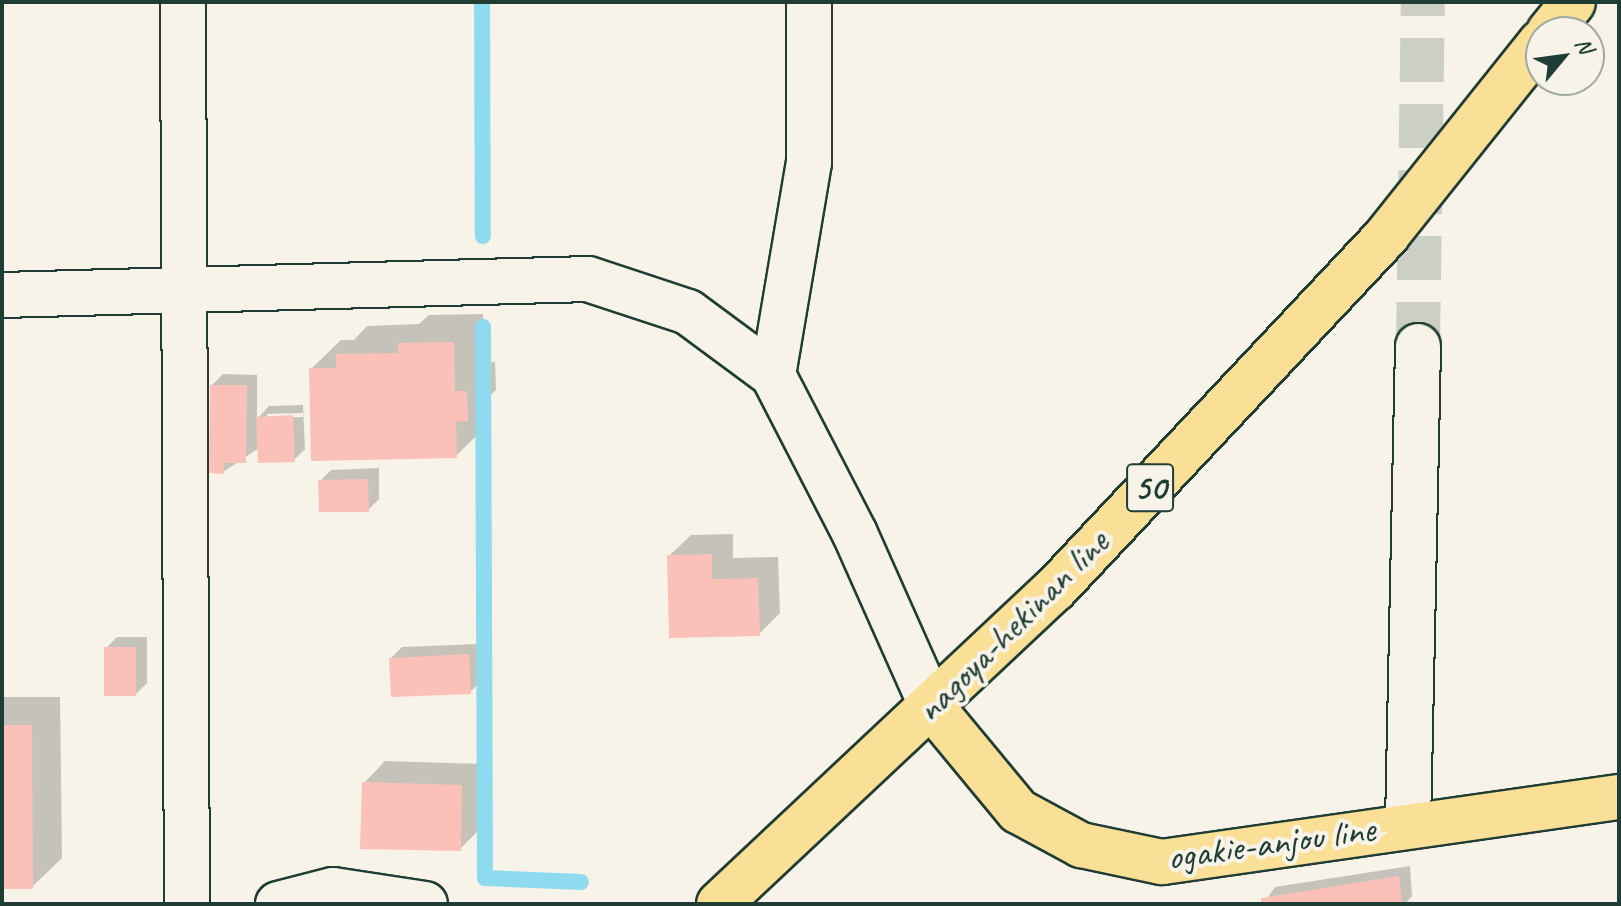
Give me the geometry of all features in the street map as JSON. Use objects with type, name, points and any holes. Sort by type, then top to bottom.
[{"type":"main road","name":"nagoya-hekinan line","points":[[722,903],[815,809],[932,707],[1055,589],[1387,235],[1525,62]]},
{"type":"main road","name":"ogakie-anjou line","points":[[932,707],[1018,811],[1081,845],[1162,862],[1408,824],[1619,797]]},
{"type":"street","points":[[183,2],[181,288],[187,904]]},
{"type":"street","points":[[773,375],[809,163],[809,2]]},
{"type":"street","points":[[2,295],[588,279],[688,312],[773,375],[855,534],[932,707]]},
{"type":"street","points":[[1408,824],[1418,346]]},
{"type":"street","points":[[278,904],[333,890],[425,904]]},
{"type":"building","points":[[454,342],[455,391],[467,391],[468,421],[456,422],[457,458],[311,461],[309,368],[336,368],[336,354],[398,353],[398,343]]},
{"type":"building","points":[[210,385],[247,385],[246,463],[224,463],[224,474],[209,473]]},
{"type":"building","points":[[293,415],[295,462],[258,463],[256,417]]},
{"type":"building","points":[[368,479],[369,512],[319,512],[318,480]]},
{"type":"building","points":[[712,554],[712,579],[758,578],[760,636],[669,638],[667,555]]},
{"type":"building","points":[[104,647],[136,647],[136,696],[104,696]]},
{"type":"building","points":[[469,654],[471,694],[391,697],[389,658]]},
{"type":"building","points":[[2,725],[32,725],[33,889],[2,889]]},
{"type":"building","points":[[362,782],[462,785],[461,851],[360,849]]},
{"type":"building","points":[[1399,876],[1402,904],[1261,904],[1261,898]]},
{"type":"waterway","points":[[482,2],[483,236]]},
{"type":"waterway","points":[[483,327],[485,878],[581,882]]},
{"type":"tunnel","points":[[1418,346],[1423,2]]}]
